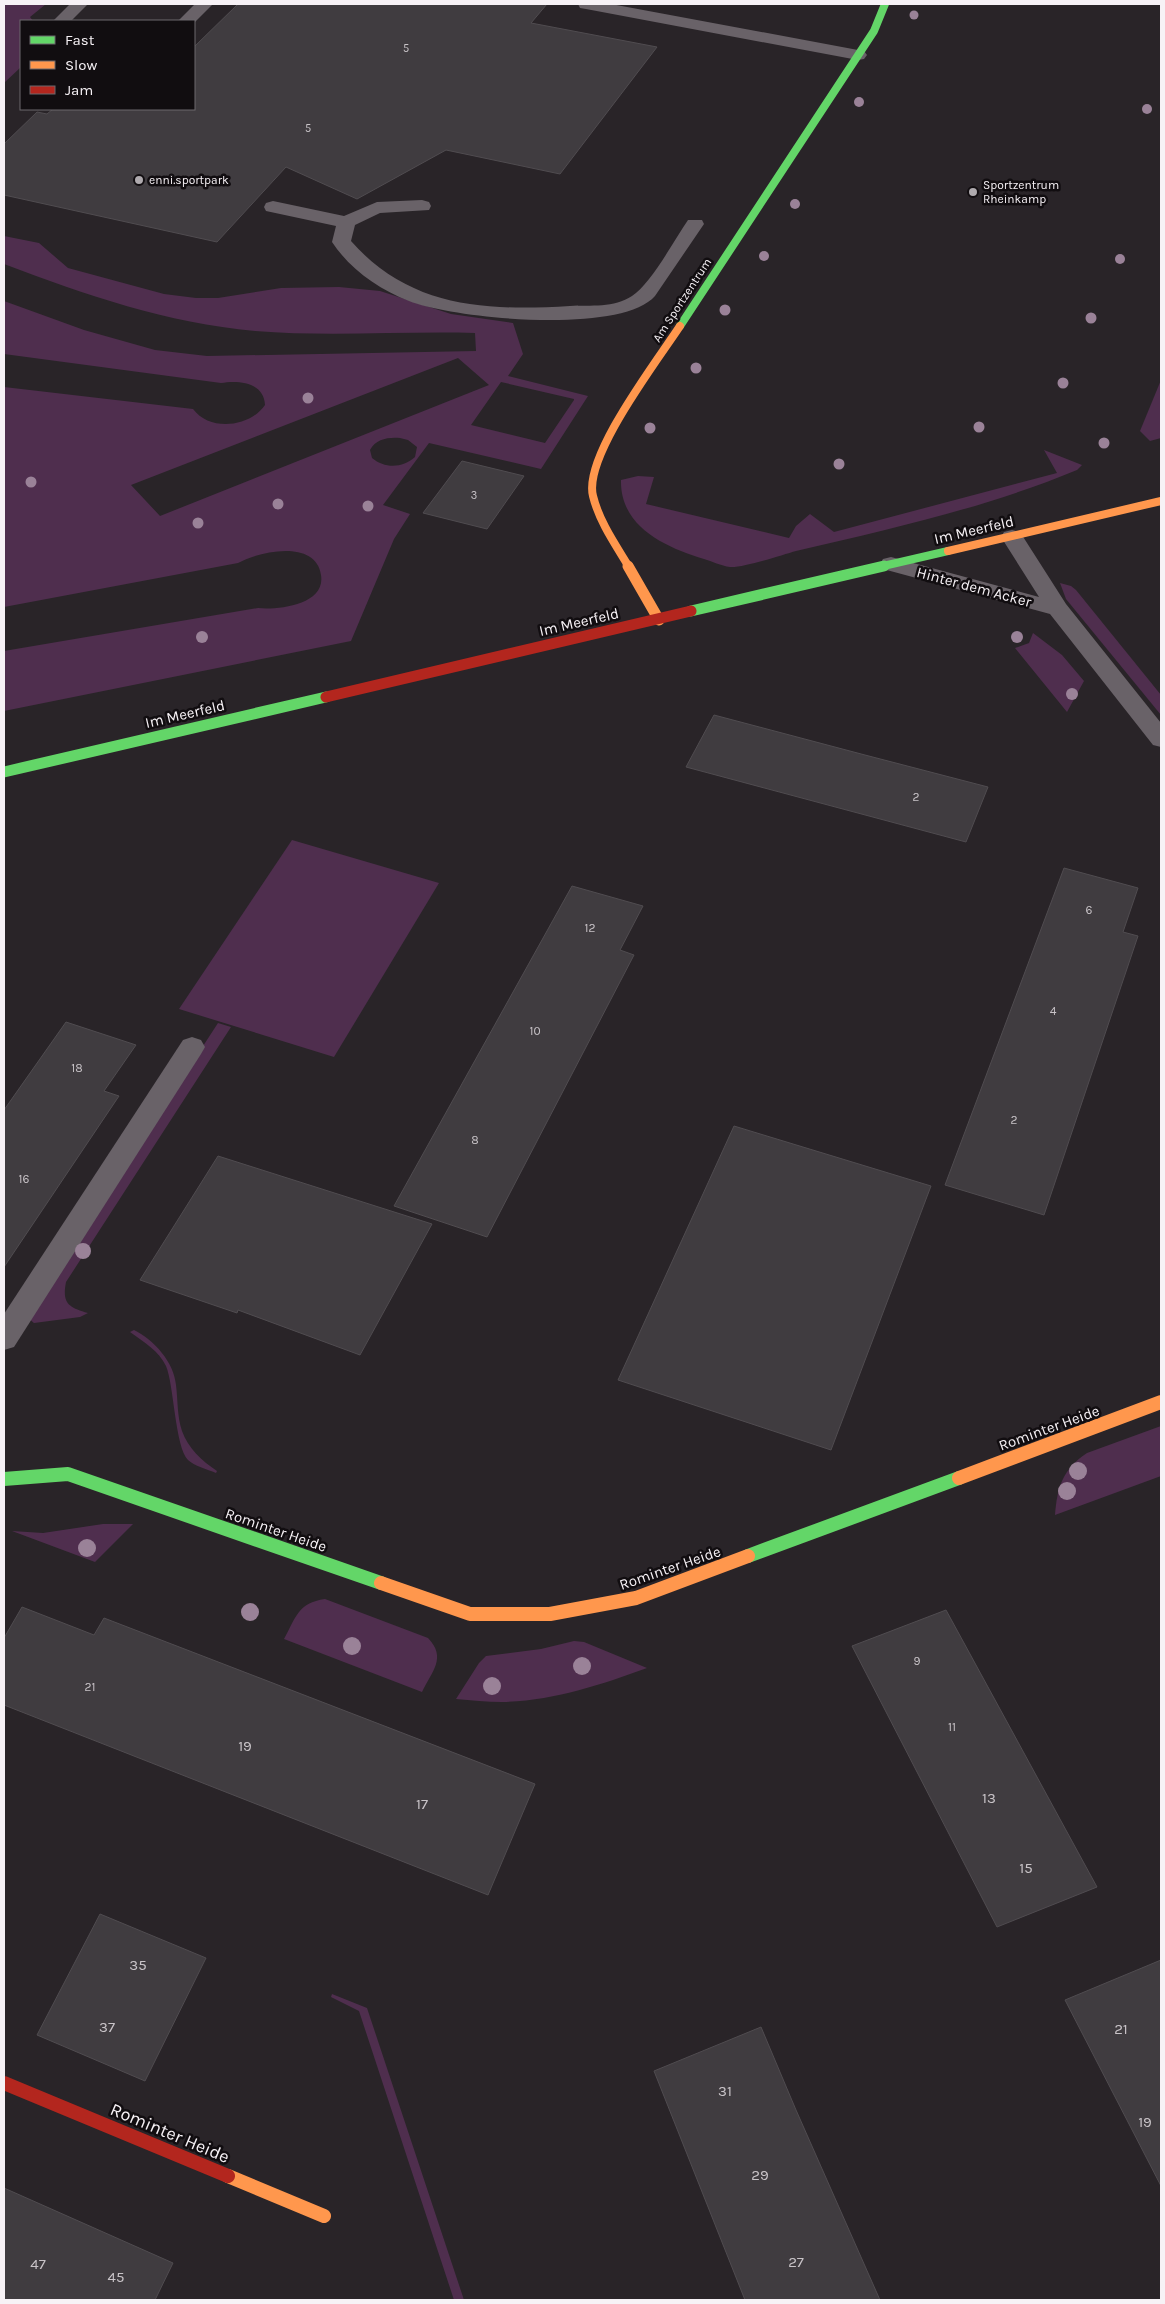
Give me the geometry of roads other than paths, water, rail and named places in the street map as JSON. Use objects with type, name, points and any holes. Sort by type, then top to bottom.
[{"type":"street","points":[[63,20],[80,4]]},
{"type":"street","points":[[187,20],[204,4]]},
{"type":"street","points":[[586,4],[858,55]]},
{"type":"street","name":"Am Sportzentrum","points":[[659,620],[598,515],[591,492],[594,462],[606,440],[874,31],[885,4]]},
{"type":"street","points":[[273,207],[346,222],[378,208],[422,206]]},
{"type":"street","points":[[346,222],[341,242],[354,260],[369,274],[421,298],[450,306],[478,312],[516,314],[558,314],[624,308],[645,296],[695,224]]},
{"type":"street","name":"Im Meerfeld","points":[[4,772],[1161,501]]},
{"type":"street","name":"Hinter dem Acker","points":[[1012,537],[1058,609],[1161,739]]},
{"type":"street","name":"Hinter dem Acker","points":[[891,564],[1058,609]]},
{"type":"street","points":[[4,1338],[192,1047]]},
{"type":"street","name":"Rominter Heide","points":[[4,1479],[68,1474],[470,1614],[550,1614],[636,1598],[1161,1402]]},
{"type":"street","name":"Rominter Heide","points":[[4,2083],[324,2216]]},
{"type":"place","name":"enni.sportpark","points":[[139,180]]},
{"type":"place","name":"Sportzentrum Rheinkamp","points":[[973,192]]}]
